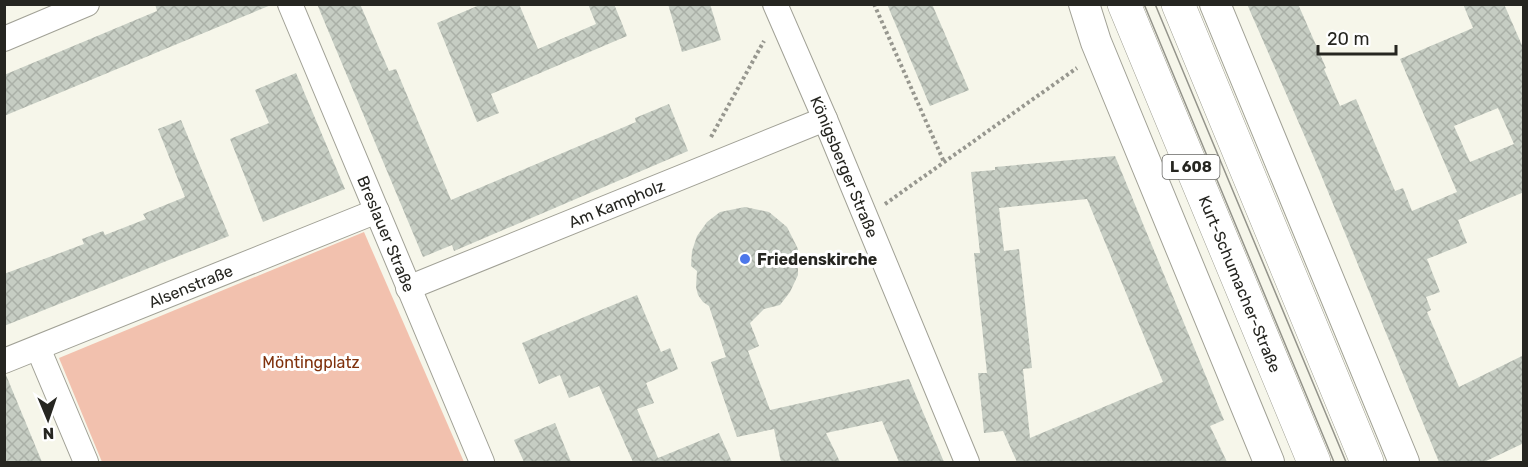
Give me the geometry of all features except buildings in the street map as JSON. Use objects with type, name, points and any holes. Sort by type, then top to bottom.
[{"type":"main road","name":"Kurt-Schumacher-Straße","points":[[1124,4],[1314,462]]},
{"type":"main road","name":"L 608","points":[[1178,4],[1367,462]]},
{"type":"street","points":[[4,39],[87,4]]},
{"type":"street","name":"Breslauer Straße","points":[[290,4],[482,462]]},
{"type":"street","points":[[1084,4],[1100,52],[1269,462]]},
{"type":"street","points":[[1215,4],[1404,462]]},
{"type":"street","name":"Königsberger Straße","points":[[777,10],[825,119],[967,462]]},
{"type":"street","name":"Am Kampholz","points":[[408,288],[825,119]]},
{"type":"street","name":"Alsenstraße","points":[[4,361],[377,211]]},
{"type":"street","points":[[38,348],[86,462]]},
{"type":"path","points":[[874,4],[944,162]]},
{"type":"path","points":[[690,174],[777,10]]},
{"type":"path","points":[[866,217],[1100,52]]},
{"type":"green space","name":"Möntingplatz","points":[[364,232],[464,462],[102,462],[59,358]]},
{"type":"tram line","points":[[1144,4],[1334,462]]},
{"type":"tram line","points":[[1155,4],[1346,462]]},
{"type":"place","name":"Friedenskirche","points":[[745,259]]}]
